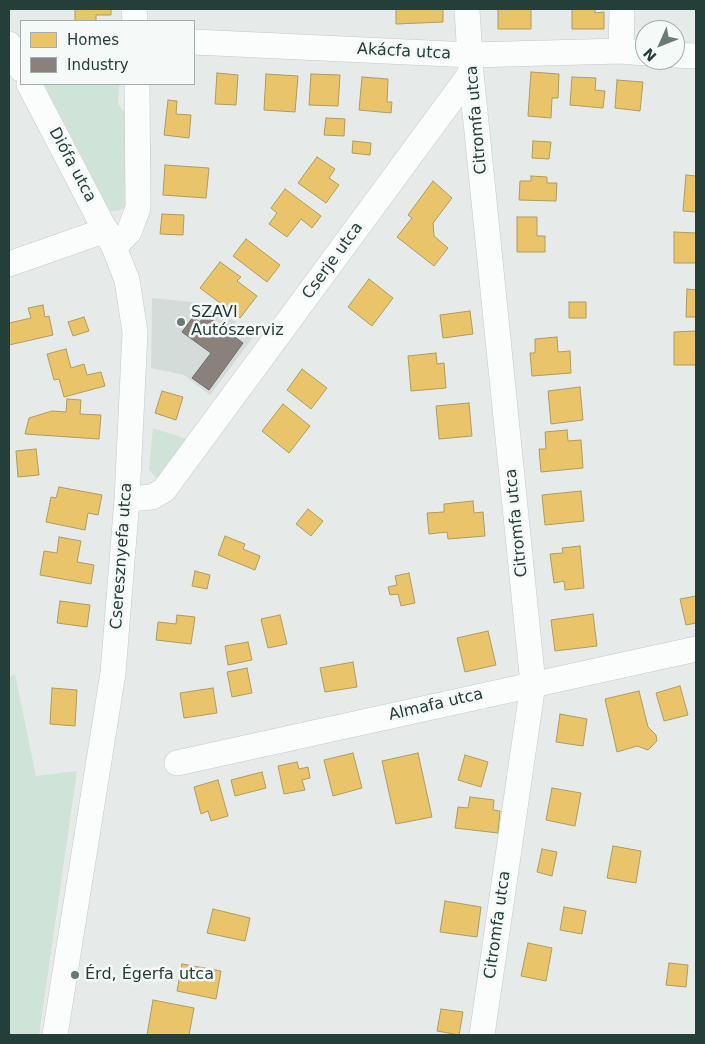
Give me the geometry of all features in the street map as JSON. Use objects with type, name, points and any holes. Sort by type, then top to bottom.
[{"type":"street","name":"Citromfa utca","points":[[467,9],[533,684],[482,1035]]},
{"type":"street","points":[[622,9],[633,52]]},
{"type":"street","name":"Akácfa utca","points":[[195,42],[471,64],[633,52]]},
{"type":"street","points":[[9,44],[20,67]]},
{"type":"street","name":"Cserje utca","points":[[127,499],[152,497],[164,490],[471,64]]},
{"type":"street","name":"Diófa utca","points":[[30,85],[110,239]]},
{"type":"street","points":[[9,264],[110,239],[129,232],[138,208],[137,85]]},
{"type":"street","name":"Cseresznyefa utca","points":[[55,1035],[113,673],[127,499],[135,332],[127,280],[110,239]]},
{"type":"street","name":"Almafa utca","points":[[177,763],[696,649]]},
{"type":"shaded area","points":[[152,298],[212,304],[254,336],[210,395],[184,375],[151,368]]},
{"type":"green space","points":[[45,85],[119,85],[118,104],[127,116],[127,197],[125,207],[118,211],[110,211]]},
{"type":"green space","points":[[153,428],[187,439],[162,478],[156,478],[149,470]]},
{"type":"green space","points":[[15,674],[36,776],[77,771],[39,1035],[9,1035],[9,677]]},
{"type":"building: Homes","points":[[75,9],[111,9],[111,15],[96,15],[96,20],[75,20]]},
{"type":"building: Homes","points":[[396,9],[443,9],[443,22],[396,24]]},
{"type":"building: Homes","points":[[498,9],[531,9],[531,29],[498,29]]},
{"type":"building: Homes","points":[[572,9],[595,9],[595,13],[604,12],[604,29],[572,29]]},
{"type":"building: Homes","points":[[531,72],[559,74],[558,98],[552,98],[551,118],[528,116]]},
{"type":"building: Homes","points":[[217,73],[238,75],[236,105],[215,104]]},
{"type":"building: Homes","points":[[266,74],[298,76],[295,112],[264,110]]},
{"type":"building: Homes","points":[[311,74],[340,75],[338,106],[309,105]]},
{"type":"building: Homes","points":[[362,77],[388,79],[387,102],[392,102],[391,113],[359,110]]},
{"type":"building: Homes","points":[[572,77],[596,78],[595,90],[605,91],[603,108],[570,105]]},
{"type":"building: Homes","points":[[617,80],[643,82],[640,111],[615,108]]},
{"type":"building: Homes","points":[[168,100],[177,101],[176,114],[191,115],[189,138],[164,135]]},
{"type":"building: Homes","points":[[326,118],[345,119],[344,136],[324,135]]},
{"type":"building: Homes","points":[[353,141],[371,143],[370,155],[352,153]]},
{"type":"building: Homes","points":[[533,141],[551,142],[549,159],[532,158]]},
{"type":"building: Homes","points":[[317,157],[335,169],[329,178],[339,185],[326,203],[298,183]]},
{"type":"building: Homes","points":[[165,165],[209,168],[206,198],[163,195]]},
{"type":"building: Homes","points":[[686,175],[696,176],[696,212],[683,211]]},
{"type":"building: Homes","points":[[531,176],[547,177],[547,183],[557,183],[556,201],[519,200],[520,181],[531,181]]},
{"type":"building: Homes","points":[[433,181],[452,198],[433,223],[434,236],[448,248],[434,266],[397,237],[412,218],[408,215]]},
{"type":"building: Homes","points":[[285,189],[321,216],[312,228],[301,219],[287,237],[269,224],[277,213],[271,208]]},
{"type":"building: Homes","points":[[162,214],[184,215],[183,235],[160,234]]},
{"type":"building: Homes","points":[[517,217],[537,217],[537,236],[545,236],[545,252],[517,252]]},
{"type":"building: Homes","points":[[674,232],[696,233],[696,263],[674,263]]},
{"type":"building: Homes","points":[[246,239],[280,265],[267,282],[233,256]]},
{"type":"building: Homes","points":[[220,262],[241,277],[237,281],[257,296],[240,318],[200,288]]},
{"type":"building: Homes","points":[[369,279],[393,298],[372,326],[348,307]]},
{"type":"building: Homes","points":[[687,289],[696,290],[696,317],[686,317]]},
{"type":"building: Homes","points":[[569,302],[586,302],[586,318],[569,318]]},
{"type":"building: Homes","points":[[43,305],[45,317],[49,316],[53,335],[9,345],[9,323],[31,318],[28,308]]},
{"type":"building: Homes","points":[[470,311],[473,334],[443,338],[440,315]]},
{"type":"building: Homes","points":[[84,317],[89,331],[73,336],[68,322]]},
{"type":"building: Homes","points":[[696,331],[696,365],[674,365],[674,332]]},
{"type":"building: Homes","points":[[557,337],[558,352],[570,351],[571,373],[532,376],[530,353],[535,353],[535,339]]},
{"type":"building: Homes","points":[[66,349],[71,368],[84,364],[87,375],[101,372],[105,386],[64,397],[59,379],[54,380],[47,354]]},
{"type":"building: Homes","points":[[436,353],[437,364],[444,363],[446,388],[411,391],[408,356]]},
{"type":"building: Homes","points":[[302,369],[327,388],[311,409],[287,390]]},
{"type":"building: Homes","points":[[580,387],[583,420],[551,424],[548,391]]},
{"type":"building: Homes","points":[[162,391],[183,397],[176,420],[155,413]]},
{"type":"building: Homes","points":[[67,399],[81,400],[80,414],[101,415],[99,439],[25,434],[29,418],[52,411],[66,412]]},
{"type":"building: Homes","points":[[469,403],[472,436],[439,439],[436,406]]},
{"type":"building: Homes","points":[[283,404],[310,426],[289,453],[262,431]]},
{"type":"building: Homes","points":[[567,430],[568,441],[581,440],[583,468],[541,472],[539,449],[546,449],[545,432]]},
{"type":"building: Homes","points":[[36,449],[39,475],[18,477],[16,451]]},
{"type":"building: Homes","points":[[59,487],[102,495],[98,515],[88,513],[85,530],[46,522],[51,497],[56,498]]},
{"type":"building: Homes","points":[[581,491],[584,521],[545,525],[542,495]]},
{"type":"building: Homes","points":[[473,501],[474,513],[483,512],[485,536],[448,539],[447,532],[429,534],[427,513],[444,512],[444,504]]},
{"type":"building: Homes","points":[[308,509],[323,521],[311,536],[296,524]]},
{"type":"building: Homes","points":[[225,536],[245,544],[243,549],[260,556],[255,570],[218,555]]},
{"type":"building: Homes","points":[[59,537],[81,541],[77,562],[94,565],[91,584],[40,575],[44,551],[57,553]]},
{"type":"building: Homes","points":[[580,546],[584,588],[565,590],[564,581],[554,583],[550,554],[563,553],[562,548]]},
{"type":"building: Homes","points":[[195,571],[210,575],[207,589],[192,586]]},
{"type":"building: Homes","points":[[409,573],[415,603],[401,606],[398,594],[390,595],[388,587],[397,585],[395,576]]},
{"type":"building: Homes","points":[[696,596],[696,623],[686,625],[680,599]]},
{"type":"building: Homes","points":[[60,601],[90,605],[87,627],[57,623]]},
{"type":"building: Homes","points":[[593,614],[597,646],[555,651],[551,620]]},
{"type":"building: Homes","points":[[177,615],[195,617],[191,644],[156,640],[158,622],[176,624]]},
{"type":"building: Homes","points":[[280,615],[287,644],[268,648],[261,619]]},
{"type":"building: Homes","points":[[488,631],[496,665],[465,672],[457,638]]},
{"type":"building: Homes","points":[[248,642],[252,660],[228,665],[225,646]]},
{"type":"building: Homes","points":[[353,662],[357,687],[325,692],[320,668]]},
{"type":"building: Homes","points":[[247,668],[252,693],[232,697],[227,672]]},
{"type":"building: Homes","points":[[680,686],[688,715],[664,721],[656,693]]},
{"type":"building: Homes","points":[[52,688],[77,690],[75,726],[50,724]]},
{"type":"building: Homes","points":[[213,688],[217,713],[184,718],[180,693]]},
{"type":"building: Homes","points":[[639,691],[648,727],[656,735],[657,741],[648,750],[637,746],[617,752],[605,699]]},
{"type":"building: Homes","points":[[560,714],[587,719],[583,746],[556,742]]},
{"type":"building: Homes","points":[[353,753],[362,788],[333,796],[324,760]]},
{"type":"building: Homes","points":[[418,753],[432,817],[396,824],[382,761]]},
{"type":"building: Homes","points":[[465,755],[488,762],[481,787],[458,780]]},
{"type":"building: Homes","points":[[297,762],[299,769],[308,767],[310,778],[302,780],[305,790],[284,794],[278,766]]},
{"type":"building: Homes","points":[[262,772],[266,788],[235,796],[231,780]]},
{"type":"building: Homes","points":[[218,780],[228,816],[211,821],[208,811],[201,814],[194,787]]},
{"type":"building: Homes","points":[[552,788],[581,793],[575,826],[546,820]]},
{"type":"building: Homes","points":[[470,797],[494,800],[493,810],[500,811],[498,833],[455,828],[458,807],[468,808]]},
{"type":"building: Homes","points":[[613,846],[641,851],[636,883],[607,878]]},
{"type":"building: Homes","points":[[542,849],[557,852],[552,876],[537,872]]},
{"type":"building: Homes","points":[[445,901],[481,907],[477,937],[440,932]]},
{"type":"building: Homes","points":[[564,907],[586,911],[582,934],[560,930]]},
{"type":"building: Homes","points":[[213,909],[250,918],[245,941],[207,933]]},
{"type":"building: Homes","points":[[528,943],[552,948],[546,981],[521,976]]},
{"type":"building: Homes","points":[[669,963],[688,965],[686,987],[666,985]]},
{"type":"building: Homes","points":[[182,964],[221,971],[216,999],[177,991]]},
{"type":"building: Homes","points":[[153,1000],[194,1008],[189,1035],[147,1035]]},
{"type":"building: Homes","points":[[441,1009],[463,1012],[459,1035],[437,1031]]},
{"type":"building: Industry","points":[[205,315],[243,343],[209,390],[192,378],[211,353],[182,332],[193,317],[200,322]]},
{"type":"place","name":"SZAVI Autószerviz","points":[[181,322]]},
{"type":"place","name":"Érd, Égerfa utca","points":[[75,975]]}]
